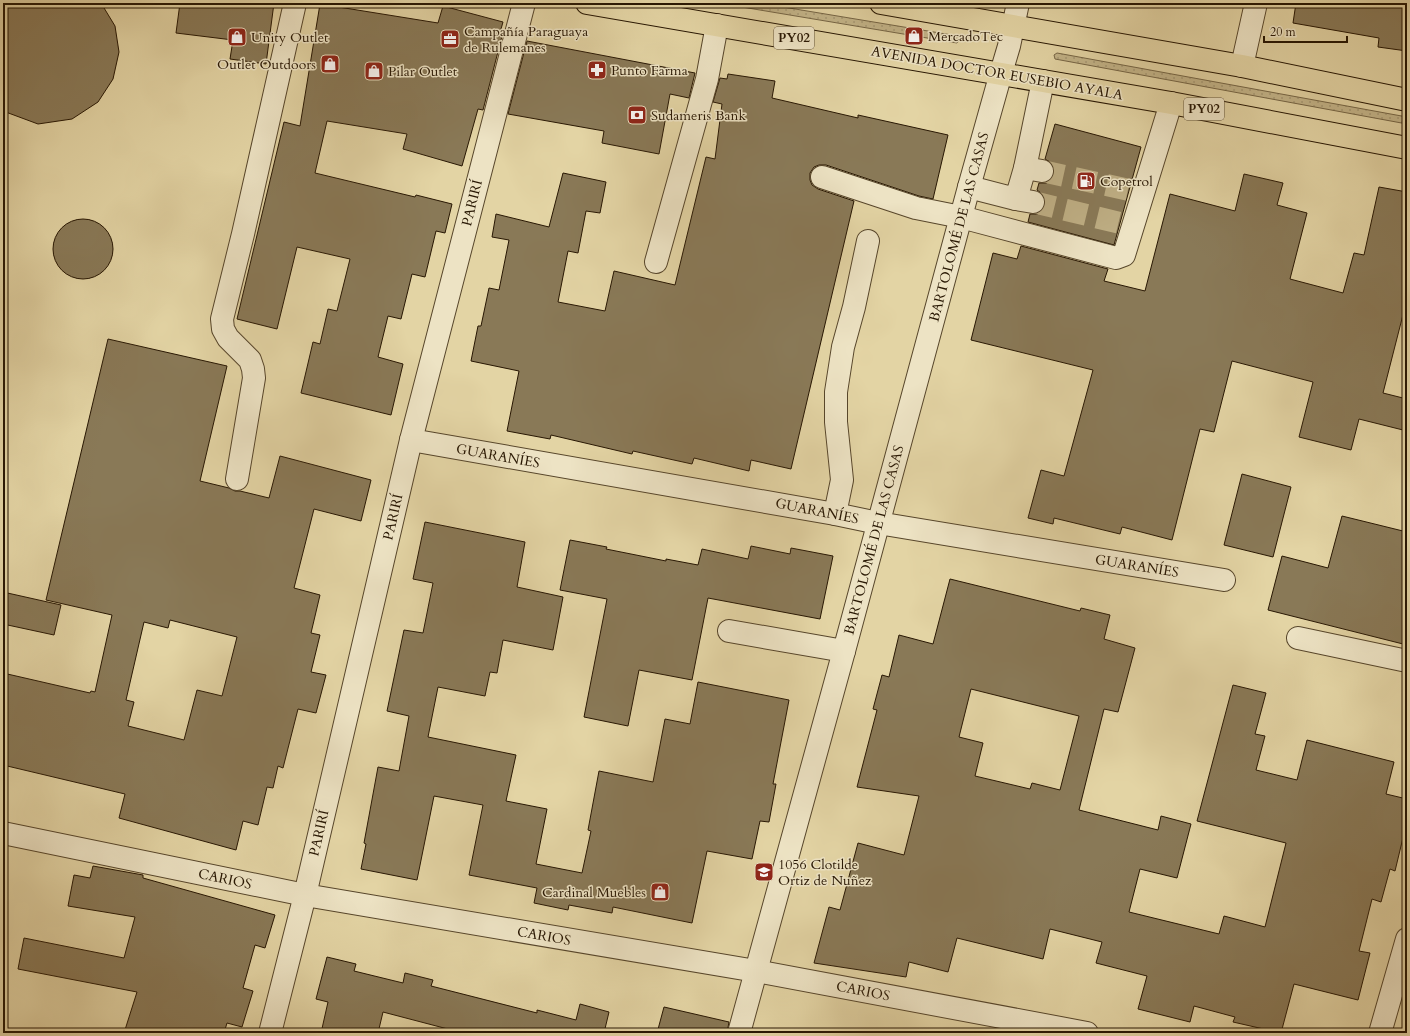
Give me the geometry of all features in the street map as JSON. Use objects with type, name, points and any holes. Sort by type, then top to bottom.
[{"type":"highway","name":"AVENIDA DOCTOR EUSEBIO AYALA","points":[[587,3],[1171,103],[1407,148]]},
{"type":"highway","points":[[881,3],[1242,66],[1407,100]]},
{"type":"street","points":[[237,479],[254,378],[250,360],[228,338],[223,329],[222,319],[243,234],[295,3]]},
{"type":"street","name":"PARIRÍ","points":[[270,1033],[305,895],[411,440],[524,3]]},
{"type":"street","name":"BARTOLOMÉ DE LAS CASAS","points":[[739,1033],[969,187],[1009,46],[1018,3]]},
{"type":"street","points":[[1242,66],[1256,3]]},
{"type":"street","points":[[656,262],[707,79],[717,25]]},
{"type":"street","points":[[969,187],[1024,201],[1034,169],[1042,81]]},
{"type":"street","points":[[822,177],[916,208],[961,217],[1116,258],[1124,255],[1127,224],[1136,192],[1171,103]]},
{"type":"street","points":[[835,514],[842,480],[836,422],[836,392],[843,347],[854,307],[868,241]]},
{"type":"street","name":"GUARANÍES","points":[[411,440],[835,514],[878,523],[1224,580]]},
{"type":"street","points":[[729,631],[844,651]]},
{"type":"street","points":[[1298,638],[1407,661]]},
{"type":"street","name":"CARIOS","points":[[3,833],[305,895],[756,971],[1087,1033]]},
{"type":"street","points":[[1380,1033],[1407,939]]},
{"type":"shaded area","points":[[718,3],[759,3],[958,36],[960,39],[957,43]]},
{"type":"shaded area","points":[[1057,53],[1407,117],[1407,124],[1055,59],[1054,55]]},
{"type":"building","points":[[3,3],[101,3],[115,26],[119,52],[113,79],[98,102],[72,119],[38,124],[3,111]]},
{"type":"building","name":"Unity Outlet","points":[[180,3],[274,3],[266,64],[230,59],[233,40],[176,33]]},
{"type":"building","points":[[1296,3],[1407,3],[1407,51],[1378,47],[1379,38],[1293,23]]},
{"type":"building","points":[[320,4],[438,23],[443,6],[503,22],[499,36],[502,36],[483,110],[478,109],[462,166],[403,149],[407,134],[327,121],[315,173],[415,197],[416,195],[452,204],[445,233],[436,231],[425,277],[412,274],[401,319],[388,316],[378,357],[403,364],[391,415],[301,393],[313,342],[320,344],[328,309],[337,311],[350,259],[297,247],[277,329],[237,319],[284,122],[300,126]]},
{"type":"building","points":[[527,41],[695,73],[689,98],[670,94],[659,154],[602,143],[604,131],[508,114]]},
{"type":"building","points":[[728,74],[775,81],[772,98],[858,118],[858,115],[948,135],[933,199],[919,196],[826,165],[814,167],[810,173],[812,185],[818,189],[854,201],[791,469],[751,460],[749,471],[694,458],[692,464],[633,451],[632,454],[551,435],[550,439],[507,431],[519,371],[471,361],[478,326],[481,326],[489,288],[499,290],[509,240],[492,237],[496,214],[549,227],[563,173],[606,182],[600,213],[586,211],[578,253],[568,251],[558,302],[605,311],[614,271],[675,285],[706,157],[715,159],[722,104],[713,102],[720,78],[727,79]]},
{"type":"building","name":"Copetrol","points":[[1055,124],[1141,147],[1114,245],[1028,222],[1030,214],[1038,214],[1045,205],[1045,197],[1037,190],[1039,183],[1047,183],[1054,174],[1054,166],[1045,159]]},
{"type":"building","points":[[1244,174],[1283,183],[1277,205],[1307,213],[1290,279],[1343,293],[1354,253],[1364,255],[1379,187],[1407,192],[1407,299],[1383,393],[1407,399],[1407,431],[1359,419],[1351,450],[1299,437],[1313,382],[1232,361],[1214,432],[1200,429],[1172,540],[1122,527],[1120,534],[1054,518],[1053,524],[1028,518],[1041,470],[1064,476],[1093,370],[971,340],[993,253],[1017,259],[1021,246],[1108,269],[1104,281],[1145,291],[1170,194],[1235,211]]},
{"type":"building","points":[[83,219],[100,224],[108,232],[113,249],[108,266],[100,274],[83,279],[66,274],[58,266],[53,249],[58,232],[66,224]]},
{"type":"building","points":[[108,339],[227,366],[200,481],[229,488],[235,491],[269,498],[280,456],[371,480],[361,521],[314,509],[294,588],[320,595],[311,633],[320,635],[311,672],[326,675],[316,713],[298,709],[283,768],[278,766],[273,788],[267,787],[258,825],[243,821],[236,850],[119,818],[125,794],[3,765],[3,673],[90,693],[91,691],[95,692],[112,615],[46,600]],"holes":[[[170,620],[237,637],[222,696],[197,690],[184,740],[128,726],[134,702],[126,700],[144,622],[168,628]]]},
{"type":"building","points":[[1242,474],[1291,487],[1273,557],[1224,545]]},
{"type":"building","points":[[1342,516],[1407,532],[1407,645],[1268,610],[1282,556],[1328,568]]},
{"type":"building","points":[[425,522],[525,542],[517,587],[563,597],[553,650],[503,640],[497,673],[490,672],[485,696],[438,687],[428,737],[516,755],[506,801],[547,809],[536,864],[582,873],[591,831],[588,830],[599,771],[653,782],[665,719],[690,724],[698,682],[789,700],[773,784],[776,784],[769,822],[760,821],[752,859],[707,851],[692,923],[613,907],[612,913],[569,905],[568,910],[534,903],[537,888],[469,875],[483,805],[434,796],[417,880],[361,869],[366,844],[364,843],[378,767],[399,771],[409,716],[387,711],[404,630],[423,633],[433,583],[413,579]]},
{"type":"building","points":[[570,540],[666,561],[666,559],[698,565],[702,549],[748,559],[751,546],[790,554],[791,548],[833,556],[820,619],[708,598],[692,680],[639,670],[628,726],[584,717],[607,599],[560,590]]},
{"type":"building","points":[[950,579],[1080,611],[1081,608],[1110,615],[1104,639],[1135,648],[1118,712],[1104,709],[1079,810],[1158,830],[1161,816],[1191,824],[1177,878],[1140,869],[1129,912],[1219,934],[1224,916],[1265,927],[1286,843],[1197,821],[1233,685],[1266,693],[1255,734],[1265,736],[1256,770],[1297,780],[1307,740],[1394,762],[1386,794],[1407,799],[1407,821],[1395,871],[1390,869],[1381,902],[1372,899],[1359,951],[1370,953],[1358,1000],[1294,984],[1281,1033],[1233,1022],[1235,1017],[1194,1006],[1190,1022],[1138,1009],[1147,976],[1096,963],[1102,942],[1050,929],[1043,959],[957,938],[948,972],[909,962],[906,977],[814,963],[829,907],[840,910],[858,843],[904,855],[919,796],[857,787],[877,710],[873,709],[882,675],[889,677],[899,635],[933,644]],"holes":[[[971,689],[1079,716],[1060,790],[1032,783],[1030,789],[975,776],[983,743],[959,737]]]},
{"type":"building","points":[[3,592],[61,605],[54,635],[3,624]]},
{"type":"building","points":[[93,866],[143,875],[143,878],[275,915],[265,948],[255,945],[243,988],[253,991],[242,1027],[227,1023],[224,1033],[124,1033],[137,992],[18,969],[24,938],[124,958],[135,917],[68,906],[74,875],[90,878]]},
{"type":"building","points":[[327,957],[356,964],[354,971],[403,983],[405,973],[433,980],[431,986],[537,1013],[537,1010],[576,1020],[580,1004],[609,1012],[604,1033],[463,1033],[383,1012],[378,1033],[321,1033],[328,1002],[316,999]]},
{"type":"building","points":[[664,1007],[729,1022],[727,1033],[657,1033]]},
{"type":"tunnel","points":[[1042,171],[1129,190]]},
{"type":"tunnel","points":[[1033,202],[1120,223]]},
{"type":"place","name":"MercadoTec","points":[[914,36]]},
{"type":"place","name":"Unity Outlet","points":[[237,37]]},
{"type":"place","name":"Campañía Paraguaya de Rulemanes","points":[[450,39]]},
{"type":"place","name":"Outlet Outdoors","points":[[330,64]]},
{"type":"place","name":"Punto Farma","points":[[597,70]]},
{"type":"place","name":"Pilar Outlet","points":[[374,71]]},
{"type":"place","name":"Sudameris Bank","points":[[637,115]]},
{"type":"place","name":"Copetrol","points":[[1086,181]]},
{"type":"place","name":"1056 Clotilde Ortiz de Nuñez","points":[[764,872]]},
{"type":"place","name":"Cardinal Muebles","points":[[660,892]]}]
